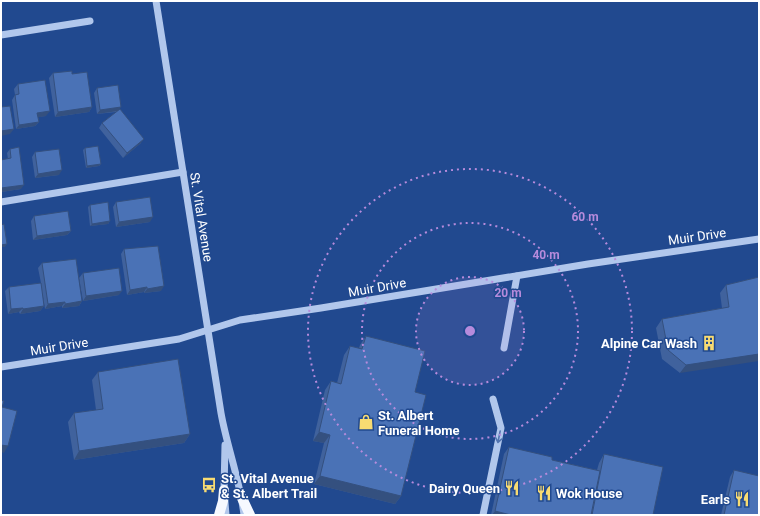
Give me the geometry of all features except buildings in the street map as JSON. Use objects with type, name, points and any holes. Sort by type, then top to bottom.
[{"type":"main road","points":[[219,515],[224,490]]},
{"type":"main road","points":[[242,498],[250,515]]},
{"type":"street","name":"St. Vital Avenue","points":[[156,1],[225,437],[242,498],[244,515]]},
{"type":"street","points":[[1,35],[90,21]]},
{"type":"street","points":[[1,202],[183,172]]},
{"type":"street","name":"Muir Drive","points":[[1,367],[179,339],[240,320],[588,264],[759,239]]},
{"type":"street","points":[[504,348],[517,276]]},
{"type":"street","points":[[483,515],[501,428],[493,399]]},
{"type":"street","name":"St. Vital Avenue","points":[[225,437],[224,490],[226,515]]},
{"type":"place","name":"Alpine Car Wash","points":[[709,343]]},
{"type":"place","name":"St. Albert Funeral Home","points":[[366,422]]},
{"type":"place","name":"St. Vital Avenue & St. Albert Trail","points":[[209,485]]},
{"type":"place","name":"Dairy Queen","points":[[512,488]]},
{"type":"place","name":"Wok House","points":[[544,493]]},
{"type":"place","name":"Earls","points":[[742,499]]}]
